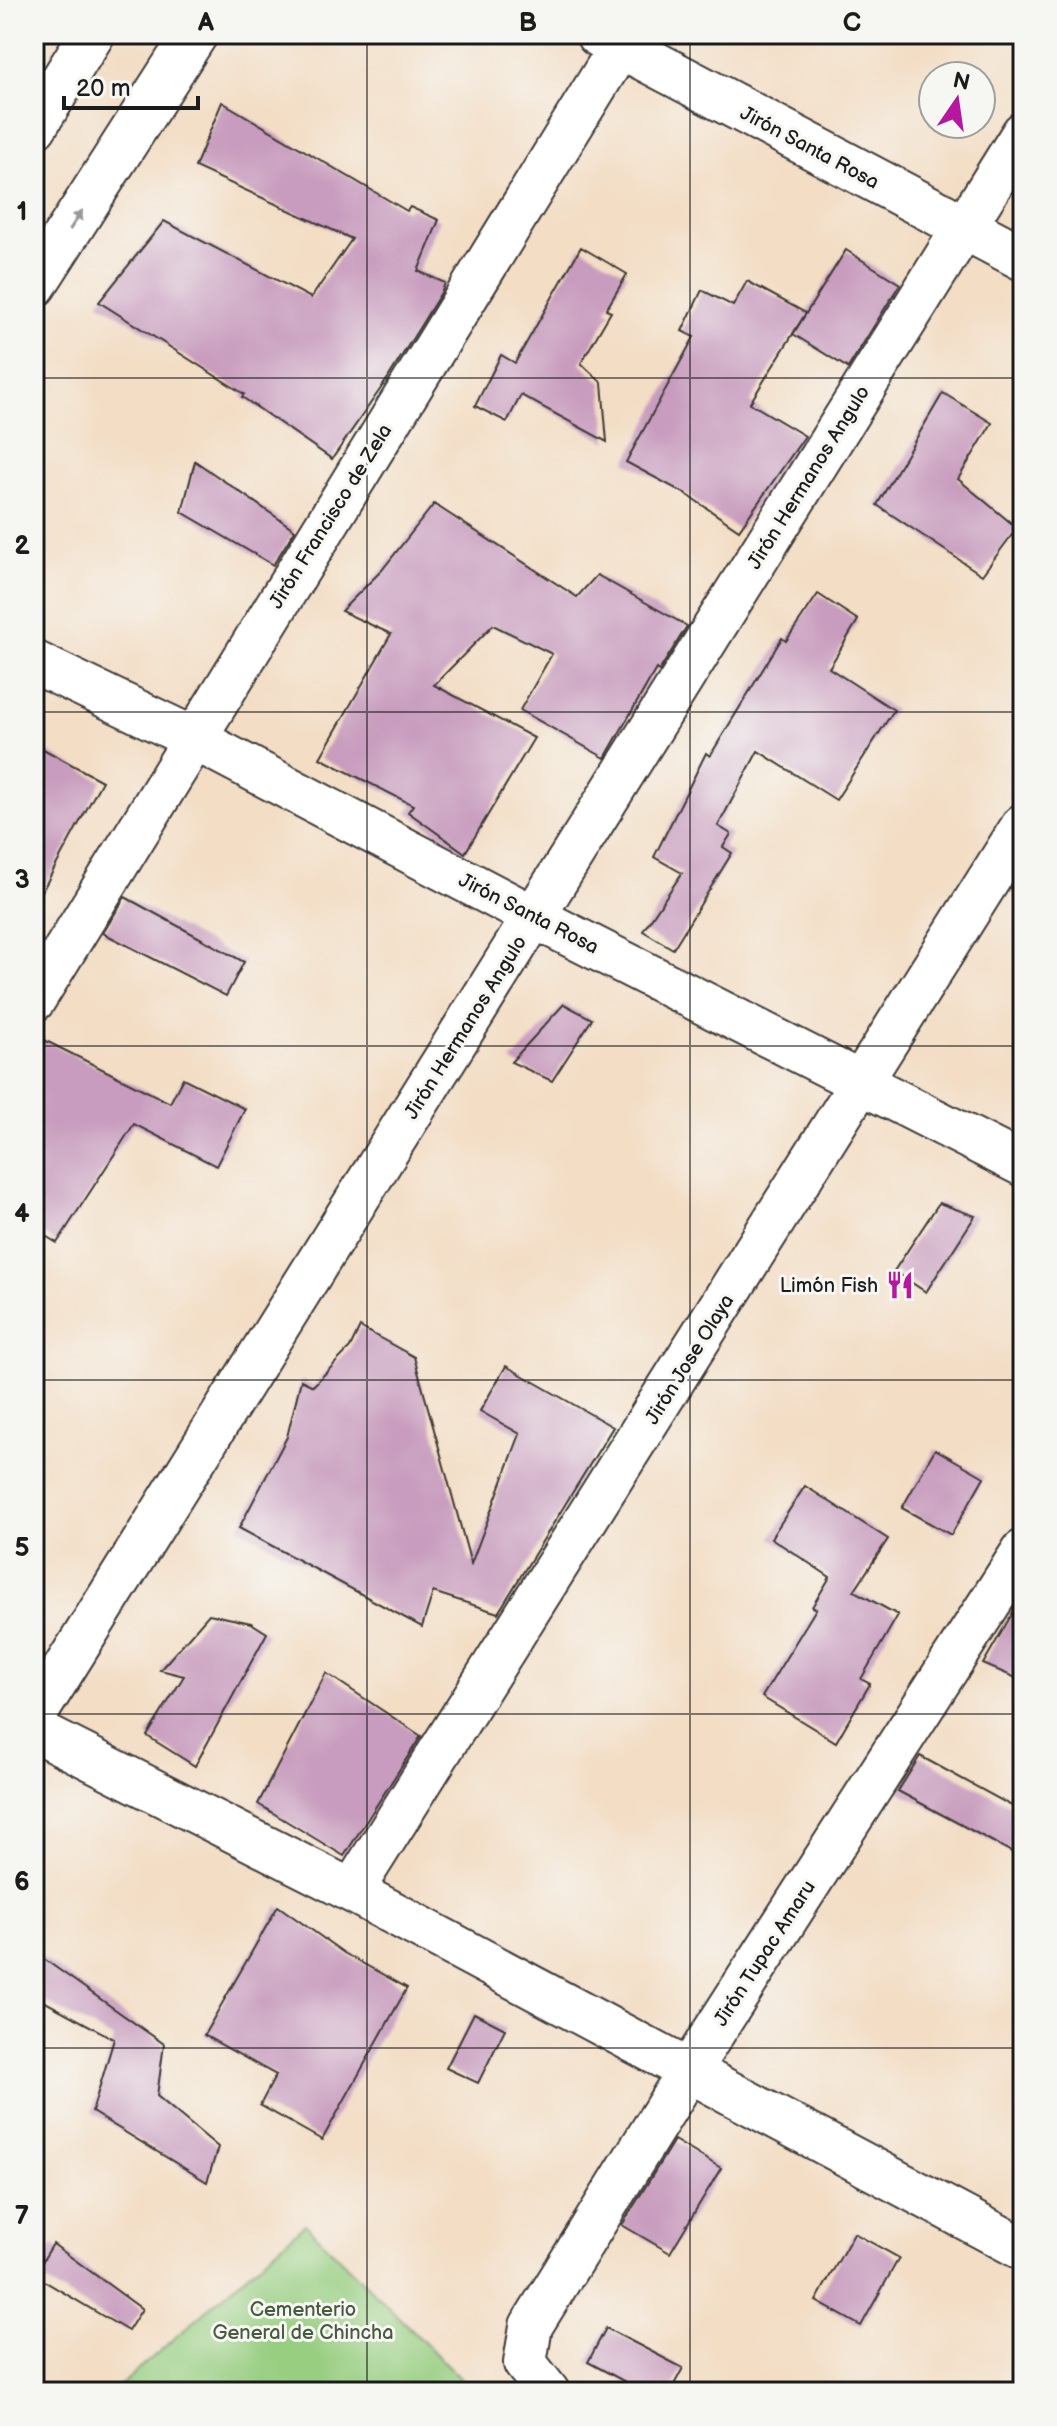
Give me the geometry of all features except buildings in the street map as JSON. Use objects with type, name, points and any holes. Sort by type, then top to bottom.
[{"type":"street","points":[[34,127],[92,34]]},
{"type":"street","points":[[34,285],[195,34]]},
{"type":"street","name":"Jirón Santa Rosa","points":[[615,38],[1023,258]]},
{"type":"street","name":"Jirón Francisco de Zela","points":[[34,1000],[615,38]]},
{"type":"street","name":"Jirón Hermanos Angulo","points":[[34,1717],[1023,133]]},
{"type":"street","name":"Jirón Santa Rosa","points":[[34,662],[193,738],[534,917],[1023,1165]]},
{"type":"street","name":"Jirón Jose Olaya","points":[[352,1891],[1023,825]]},
{"type":"street","name":"Jirón Tupac Amaru","points":[[537,2377],[531,2326],[690,2069],[1023,1551]]},
{"type":"street","points":[[34,1730],[352,1891],[1022,2247]]},
{"type":"green space","name":"Cementerio General de Chincha","points":[[305,2224],[474,2392],[113,2392]]},
{"type":"place","name":"Limón Fish","points":[[900,1285]]}]
